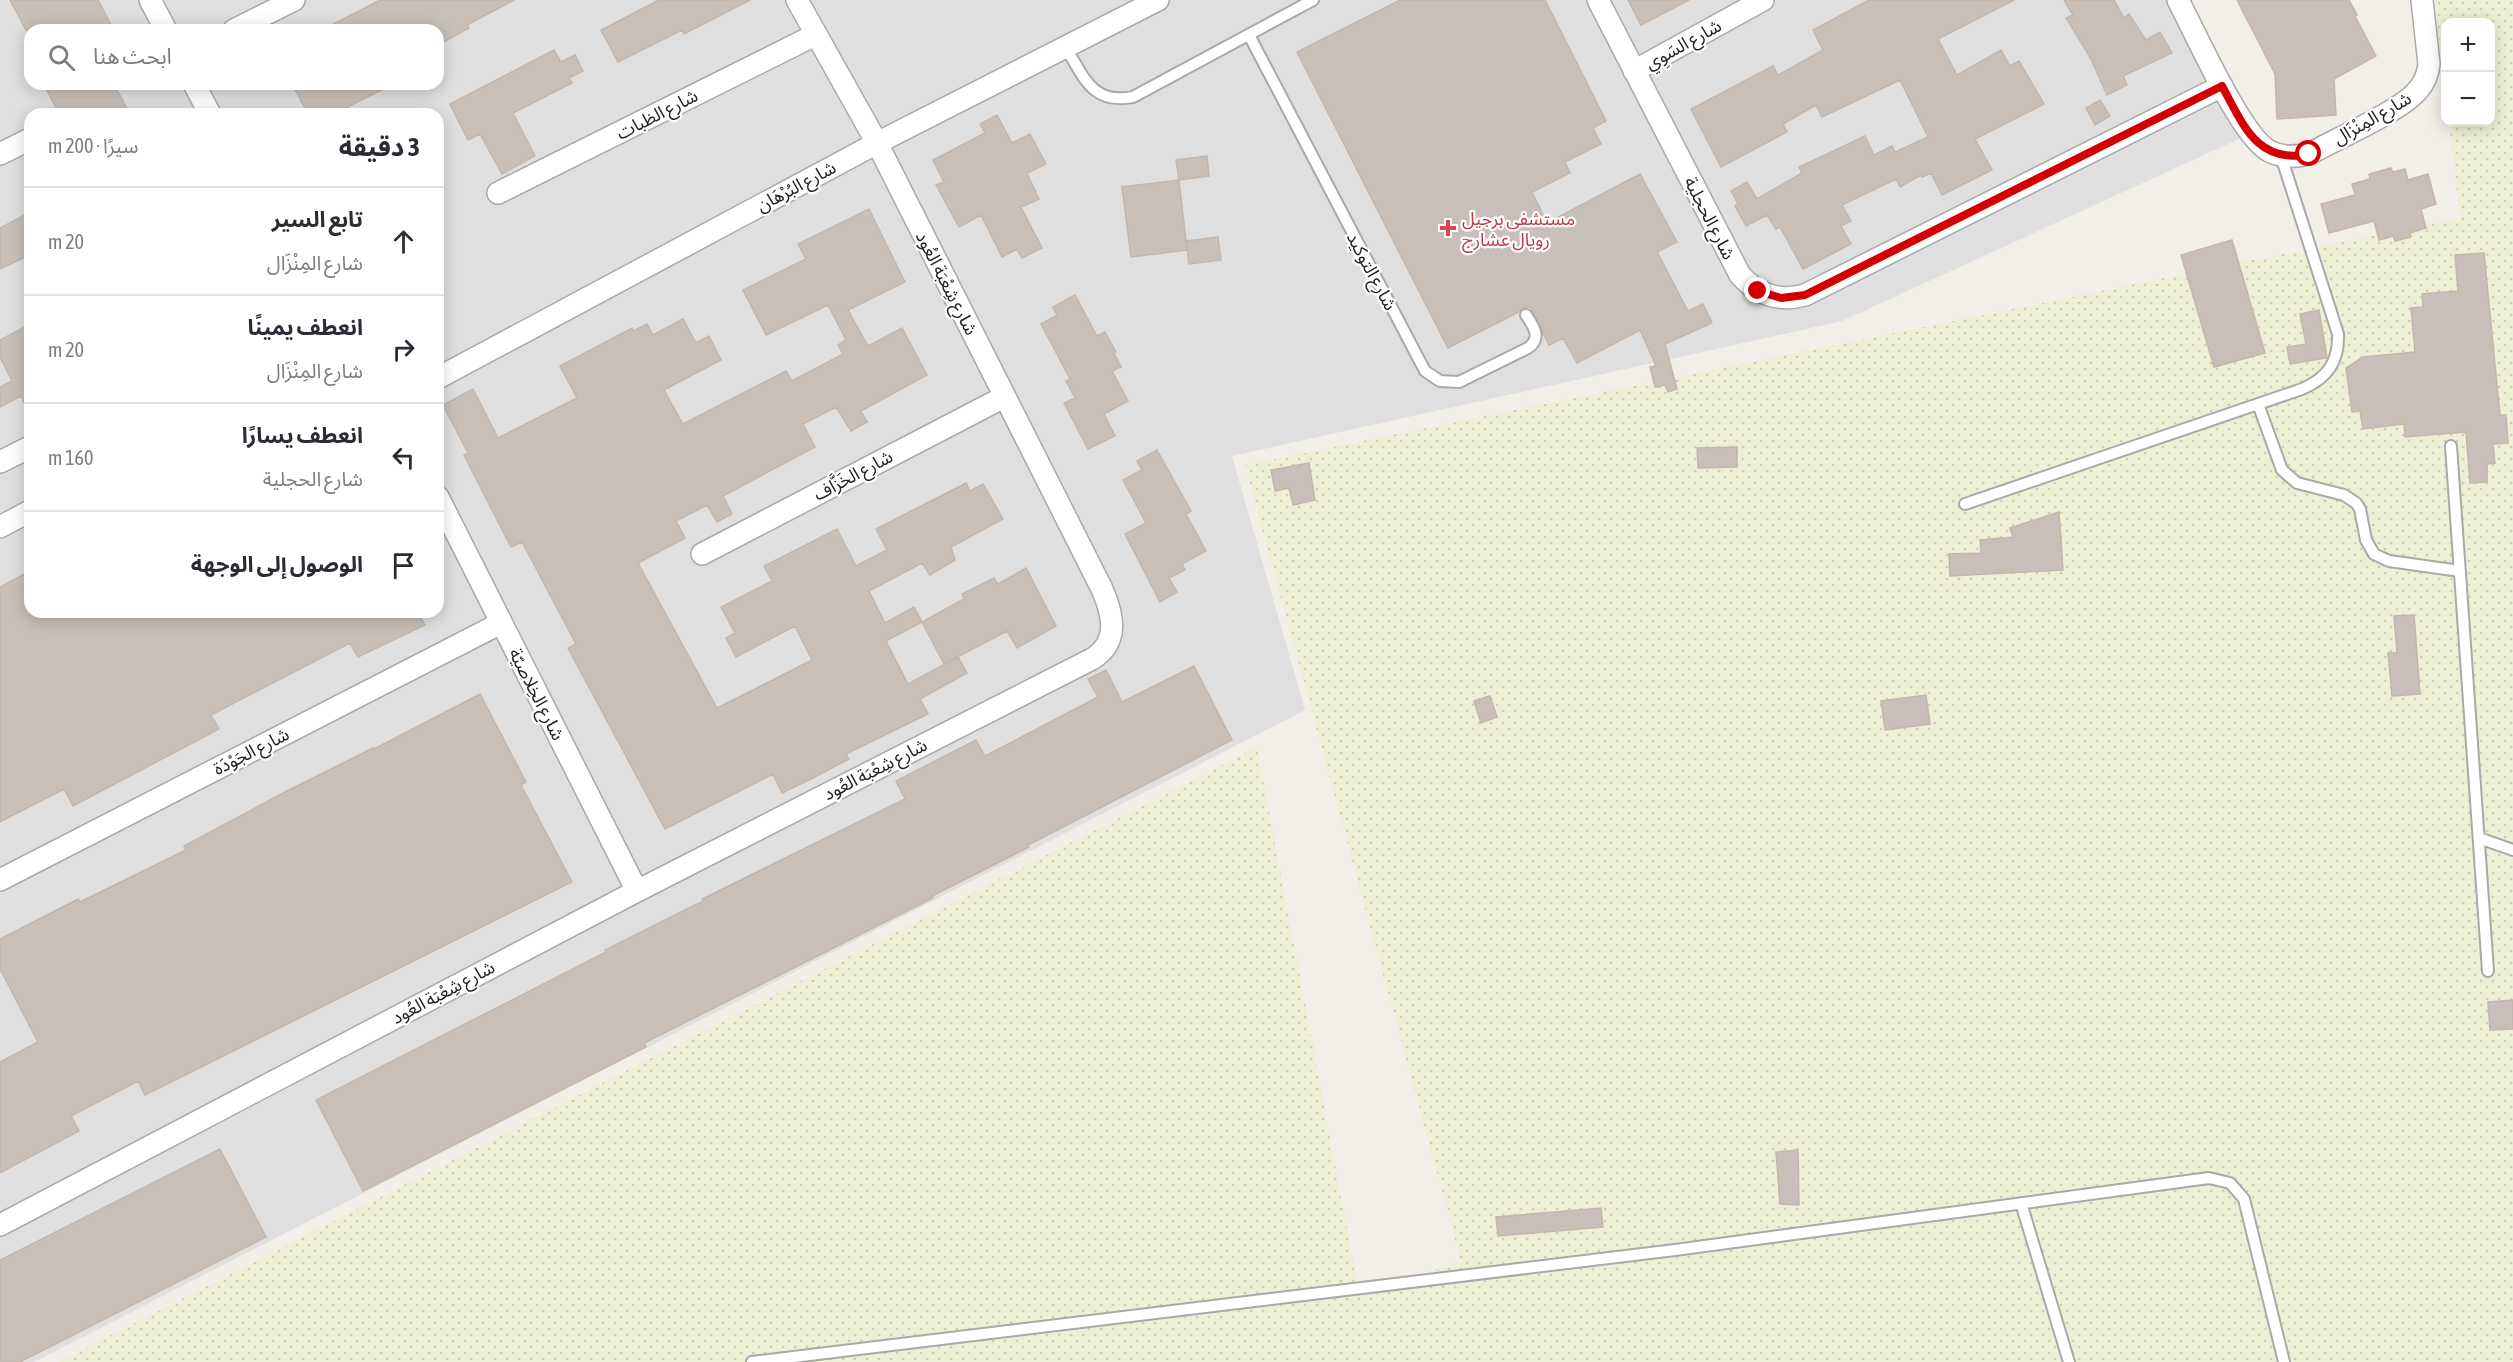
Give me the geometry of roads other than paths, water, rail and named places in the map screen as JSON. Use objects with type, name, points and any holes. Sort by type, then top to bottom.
[{"type":"street","points":[[150,0],[163,24]]},
{"type":"street","points":[[246,24],[294,0]]},
{"type":"street","name":"شارع شِعْبَة العُود","points":[[0,1225],[637,891],[1092,659],[1106,647],[1113,631],[1111,613],[1106,599],[877,143],[797,0]]},
{"type":"street","name":"شارع البُرْهَان","points":[[444,375],[877,143],[1158,0]]},
{"type":"street","name":"شارع الحجلية","points":[[1598,0],[1740,275],[1758,291],[1781,298],[1805,295],[2222,86]]},
{"type":"street","name":"شارع السَوِي","points":[[1634,71],[1763,0]]},
{"type":"street","points":[[2178,0],[2222,86],[2257,142],[2268,151],[2282,156]]},
{"type":"street","name":"شارع المِنْزَال","points":[[2282,156],[2296,157],[2309,154],[2398,106],[2418,91],[2427,74],[2429,64],[2422,0]]},
{"type":"street","name":"شارع الظبات","points":[[498,193],[815,35]]},
{"type":"street","points":[[197,90],[207,108]]},
{"type":"street","points":[[0,154],[24,142]]},
{"type":"street","name":"شارع الخَزَّاف","points":[[702,554],[1004,397]]},
{"type":"street","points":[[0,462],[24,450]]},
{"type":"street","name":"شارع الخِلاصيّة","points":[[444,509],[637,891]]},
{"type":"street","points":[[0,527],[24,515]]},
{"type":"street","name":"شارع الجَوْدَة","points":[[0,880],[501,623]]},
{"type":"lane","points":[[1066,48],[1096,92],[1106,98],[1133,97],[1313,0]]},
{"type":"lane","name":"شارع التوكيد","points":[[1249,35],[1425,371],[1440,381],[1459,382],[1528,348],[1534,344],[1537,334],[1526,315]]},
{"type":"lane","points":[[1965,504],[2316,384],[2327,374],[2335,362],[2338,334],[2282,156]]},
{"type":"lane","points":[[2258,404],[2282,470],[2297,483],[2344,495],[2356,503],[2360,509],[2366,540],[2374,554],[2389,561],[2460,571]]},
{"type":"lane","points":[[2451,446],[2488,971]]},
{"type":"lane","points":[[2479,838],[2513,850]]},
{"type":"lane","points":[[752,1362],[1675,1250],[2209,1178],[2230,1183],[2244,1198],[2284,1362]]},
{"type":"lane","points":[[2022,1203],[2069,1362]]},
{"type":"place","name":"مستشفى برجيل رويال عشارج","points":[[1448,228]]}]
